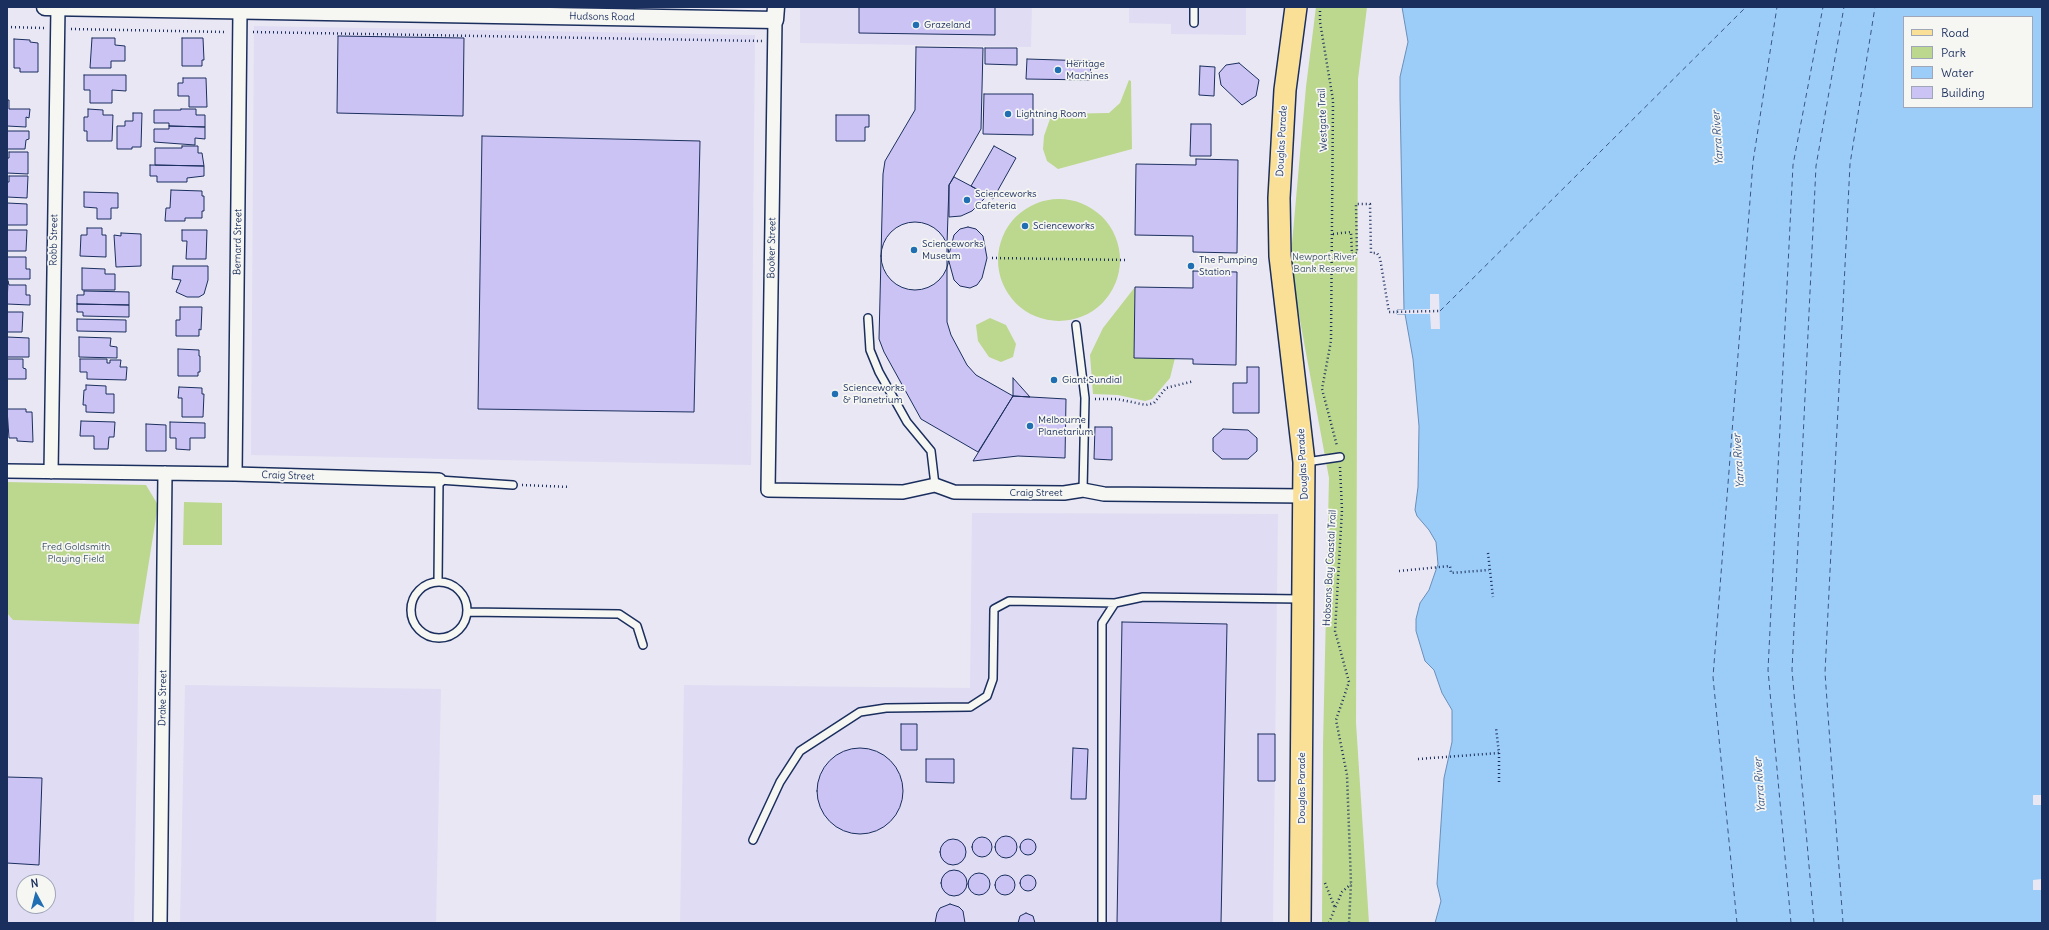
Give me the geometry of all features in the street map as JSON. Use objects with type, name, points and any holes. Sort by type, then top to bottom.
[{"type":"main road","name":"Douglas Parade","points":[[1296,7],[1285,90],[1279,205],[1280,256],[1304,462],[1305,496],[1300,923]]},
{"type":"street","name":"Hudsons Road","points":[[45,7],[240,11],[776,14]]},
{"type":"street","name":"Robb Street","points":[[51,472],[58,7]]},
{"type":"street","name":"Bernard Street","points":[[235,474],[240,11]]},
{"type":"street","name":"Booker Street","points":[[776,14],[768,490],[903,492],[935,485]]},
{"type":"street","name":"Craig Street","points":[[7,471],[235,474],[439,480]]},
{"type":"street","name":"Drake Street","points":[[160,923],[166,473]]},
{"type":"street","name":"Craig Street","points":[[935,485],[954,492],[1064,493],[1083,490],[1104,494],[1305,496]]},
{"type":"lane","points":[[1194,7],[1194,23]]},
{"type":"lane","points":[[868,318],[870,350],[879,372],[907,422],[930,451],[935,485]]},
{"type":"lane","points":[[1076,325],[1085,398],[1083,490]]},
{"type":"lane","points":[[1304,462],[1340,457]]},
{"type":"lane","points":[[438,582],[439,480]]},
{"type":"lane","name":"Craig Street","points":[[439,480],[513,485]]},
{"type":"lane","points":[[438,582],[451,586],[462,594],[466,603],[467,612],[465,621],[460,629],[453,635],[444,638],[426,636],[418,630],[410,614],[414,596],[429,584],[438,582]]},
{"type":"lane","points":[[753,840],[780,782],[800,751],[860,712],[886,708],[970,707],[987,696],[993,679],[994,609],[1009,601],[1115,603],[1143,597],[1303,599]]},
{"type":"lane","points":[[1102,923],[1102,623],[1115,603]]},
{"type":"lane","points":[[467,612],[619,614],[637,626],[643,645]]},
{"type":"path","name":"Westgate Trail","points":[[1320,7],[1320,22],[1333,100],[1333,234]]},
{"type":"path","points":[[7,27],[775,42]]},
{"type":"path","points":[[1333,234],[1351,232],[1352,254],[1357,253],[1356,204],[1370,204],[1372,253],[1377,254],[1380,258],[1389,312],[1440,311]]},
{"type":"path","name":"Hobsons Bay Coastal Trail","points":[[1333,234],[1330,348],[1322,389],[1340,457],[1342,510],[1335,632],[1349,682],[1336,720],[1347,775],[1351,883],[1349,923]]},
{"type":"path","points":[[992,258],[1127,260]]},
{"type":"path","points":[[1085,398],[1117,399],[1146,405],[1154,403],[1166,388],[1194,381]]},
{"type":"path","points":[[513,485],[570,487]]},
{"type":"path","points":[[1488,553],[1493,597]]},
{"type":"path","points":[[1398,571],[1450,566],[1451,573],[1490,570]]},
{"type":"path","points":[[1496,728],[1499,753],[1499,785]]},
{"type":"path","points":[[1418,760],[1499,753]]},
{"type":"path","points":[[1325,883],[1335,908]]},
{"type":"path","points":[[1329,923],[1342,892],[1351,883]]},
{"type":"shaded area","name":"Grazeland","points":[[800,7],[1032,7],[1031,47],[800,43]]},
{"type":"shaded area","points":[[1129,7],[1246,7],[1246,35],[1171,34],[1171,24],[1129,23]]},
{"type":"shaded area","points":[[254,26],[755,35],[751,465],[251,455]]},
{"type":"shaded area","points":[[972,513],[1278,514],[1273,923],[680,923],[684,685],[970,688]]},
{"type":"shaded area","points":[[7,613],[13,620],[139,624],[134,923],[7,923]]},
{"type":"shaded area","points":[[185,685],[441,689],[436,923],[180,923]]},
{"type":"green space","name":"Newport River Bank Reserve","points":[[1316,7],[1367,7],[1358,79],[1356,723],[1369,923],[1322,923],[1323,745],[1329,478],[1290,266],[1306,87]]},
{"type":"green space","points":[[1129,80],[1131,81],[1132,149],[1058,169],[1047,161],[1043,149],[1044,136],[1050,119],[1055,114],[1109,113],[1120,103]]},
{"type":"green space","points":[[1059,199],[1071,200],[1082,204],[1102,217],[1115,237],[1119,248],[1119,272],[1115,283],[1102,303],[1082,316],[1071,320],[1059,321],[1047,320],[1036,316],[1016,303],[1003,283],[999,272],[998,260],[999,248],[1003,237],[1016,217],[1036,204],[1047,200]]},
{"type":"green space","points":[[1135,287],[1134,358],[1175,358],[1170,378],[1152,399],[1145,401],[1118,395],[1093,394],[1090,355],[1103,328]]},
{"type":"green space","points":[[990,318],[1006,325],[1016,344],[1013,357],[1001,362],[989,357],[978,341],[976,325]]},
{"type":"green space","name":"Fred Goldsmith Playing Field","points":[[7,482],[146,485],[158,505],[139,624],[13,620],[7,613]]},
{"type":"green space","points":[[184,502],[222,503],[222,545],[183,545]]},
{"type":"water","name":"Yarra River","points":[[1402,7],[2042,7],[2042,923],[1435,923],[1441,901],[1437,884],[1444,778],[1452,742],[1452,710],[1442,693],[1434,670],[1425,661],[1416,631],[1416,619],[1420,603],[1429,590],[1438,564],[1436,542],[1429,530],[1417,516],[1415,510],[1418,487],[1419,426],[1413,359],[1405,314],[1397,314],[1397,310],[1404,310],[1400,77],[1408,42]]},
{"type":"pier","points":[[1430,294],[1439,294],[1440,329],[1431,329],[1430,314],[1397,314],[1397,310],[1430,309]]},
{"type":"pier","points":[[2033,795],[2042,795],[2042,805],[2033,805]]},
{"type":"pier","points":[[2042,879],[2042,890],[2033,890],[2033,880]]},
{"type":"building","points":[[859,7],[995,7],[995,35],[859,33]]},
{"type":"building","points":[[338,36],[464,38],[463,116],[337,113]]},
{"type":"building","points":[[92,38],[115,38],[115,45],[125,46],[125,61],[111,61],[111,68],[90,68]]},
{"type":"building","points":[[182,38],[203,38],[204,60],[202,60],[202,66],[182,66]]},
{"type":"building","points":[[14,39],[30,40],[30,42],[38,43],[38,72],[20,72],[20,68],[14,68]]},
{"type":"building","name":"Scienceworks Museum","points":[[916,47],[983,48],[981,129],[949,185],[947,322],[951,335],[967,365],[976,375],[1013,396],[978,452],[921,419],[884,352],[879,339],[883,174],[885,161],[915,110]]},
{"type":"building","points":[[985,48],[1017,48],[1017,65],[985,64]]},
{"type":"building","name":"Heritage Machines","points":[[1027,59],[1091,61],[1090,80],[1026,79]]},
{"type":"building","points":[[1239,63],[1259,80],[1256,96],[1242,105],[1221,85],[1219,73],[1226,65]]},
{"type":"building","points":[[1200,66],[1215,67],[1214,96],[1199,95]]},
{"type":"building","points":[[84,75],[126,75],[126,91],[112,90],[112,103],[90,103],[90,90],[84,90]]},
{"type":"building","points":[[183,78],[206,78],[207,107],[189,107],[189,96],[178,96],[178,83],[183,83]]},
{"type":"building","name":"Lightning Room","points":[[984,94],[1033,94],[1033,135],[983,134]]},
{"type":"building","points":[[7,100],[9,100],[9,109],[30,109],[29,118],[26,117],[26,127],[7,126]]},
{"type":"building","points":[[88,109],[103,110],[103,115],[113,115],[112,141],[87,141],[87,131],[84,131],[84,117],[88,117]]},
{"type":"building","points":[[196,109],[196,115],[205,115],[205,127],[169,126],[169,123],[154,123],[154,110]]},
{"type":"building","points":[[133,113],[142,113],[141,147],[132,147],[132,149],[117,149],[117,126],[125,126],[125,121],[133,121]]},
{"type":"building","points":[[836,115],[869,115],[869,127],[865,127],[865,141],[836,141]]},
{"type":"building","points":[[1191,124],[1211,124],[1211,156],[1190,156]]},
{"type":"building","points":[[169,126],[205,127],[205,139],[195,138],[195,145],[154,142],[154,129],[169,129]]},
{"type":"building","points":[[7,131],[29,131],[29,139],[26,140],[25,149],[7,149]]},
{"type":"building","points":[[482,136],[700,141],[694,412],[478,409]]},
{"type":"building","points":[[182,146],[198,146],[198,153],[202,153],[204,166],[155,165],[155,148],[182,148]]},
{"type":"building","points":[[994,146],[1016,158],[993,199],[971,186]]},
{"type":"building","points":[[9,152],[28,152],[28,174],[7,173],[7,158],[9,158]]},
{"type":"building","points":[[1196,159],[1238,160],[1237,253],[1193,252],[1193,236],[1135,235],[1136,164],[1196,165]]},
{"type":"building","points":[[150,165],[204,166],[204,176],[187,178],[187,182],[157,182],[157,176],[150,176]]},
{"type":"building","points":[[9,176],[28,176],[27,198],[7,197],[7,182],[9,182]]},
{"type":"building","name":"Scienceworks Cafeteria","points":[[954,177],[988,195],[972,211],[961,216],[949,217],[949,185]]},
{"type":"building","points":[[171,190],[202,191],[202,196],[204,196],[204,211],[202,211],[202,218],[185,218],[185,221],[165,221],[166,208],[170,208]]},
{"type":"building","points":[[84,192],[118,193],[118,208],[111,208],[111,219],[97,219],[97,208],[84,207]]},
{"type":"building","points":[[7,203],[27,204],[27,225],[7,225]]},
{"type":"building","points":[[915,222],[928,225],[939,232],[946,243],[949,256],[946,269],[939,280],[928,287],[915,290],[902,287],[891,280],[884,269],[881,256],[884,243],[891,232],[902,225]]},
{"type":"building","points":[[968,227],[976,229],[983,236],[987,258],[982,278],[977,285],[970,288],[960,286],[954,280],[948,258],[954,235],[960,229]]},
{"type":"building","points":[[87,228],[102,228],[102,235],[106,235],[106,257],[80,256],[81,235],[87,235]]},
{"type":"building","points":[[7,230],[27,230],[26,251],[7,251]]},
{"type":"building","points":[[182,230],[207,230],[206,259],[186,259],[187,241],[182,241]]},
{"type":"building","points":[[121,233],[141,234],[141,266],[116,267],[114,235],[121,236]]},
{"type":"building","points":[[7,257],[26,257],[26,269],[30,269],[30,279],[7,279]]},
{"type":"building","points":[[173,266],[208,266],[208,280],[204,294],[199,297],[187,297],[176,292],[181,280],[172,279]]},
{"type":"building","points":[[82,268],[105,269],[105,274],[115,274],[115,290],[82,290]]},
{"type":"building","points":[[1193,271],[1237,272],[1236,365],[1193,364],[1193,359],[1134,358],[1135,287],[1193,288]]},
{"type":"building","points":[[8,281],[9,285],[26,285],[26,295],[30,295],[30,305],[7,304]]},
{"type":"building","points":[[84,291],[129,292],[129,305],[77,304],[77,295],[84,295]]},
{"type":"building","points":[[77,304],[129,305],[129,317],[83,316],[83,312],[77,312]]},
{"type":"building","points":[[180,307],[202,307],[201,330],[199,329],[199,336],[176,336],[176,320],[180,320]]},
{"type":"building","points":[[7,312],[23,312],[22,332],[7,332]]},
{"type":"building","points":[[77,319],[126,320],[126,332],[77,331]]},
{"type":"building","points":[[7,337],[29,338],[29,357],[7,357]]},
{"type":"building","points":[[79,337],[111,338],[110,346],[117,347],[117,358],[79,357]]},
{"type":"building","points":[[178,349],[199,350],[200,372],[198,372],[198,376],[178,376]]},
{"type":"building","points":[[7,359],[23,359],[23,368],[26,369],[26,379],[7,379]]},
{"type":"building","points":[[80,359],[107,359],[107,363],[110,363],[110,360],[121,360],[120,367],[127,367],[126,380],[87,379],[87,372],[80,372]]},
{"type":"building","points":[[1247,367],[1259,367],[1259,413],[1233,413],[1233,383],[1247,383]]},
{"type":"building","points":[[1013,378],[1030,397],[1013,396]]},
{"type":"building","points":[[86,385],[106,386],[106,394],[114,394],[114,413],[86,412],[86,405],[83,405],[84,390],[86,390]]},
{"type":"building","points":[[179,387],[202,388],[202,394],[204,394],[203,417],[182,417],[182,398],[178,398]]},
{"type":"building","name":"Melbourne Planetarium","points":[[1013,396],[1066,399],[1065,458],[1018,456],[973,461]]},
{"type":"building","points":[[7,409],[26,409],[26,412],[32,412],[33,442],[17,441],[17,438],[9,438]]},
{"type":"building","points":[[81,421],[115,422],[114,437],[109,437],[108,449],[94,449],[94,436],[80,436]]},
{"type":"building","points":[[170,422],[205,423],[205,438],[190,438],[190,450],[176,449],[176,438],[170,438]]},
{"type":"building","points":[[146,424],[166,425],[166,451],[146,451]]},
{"type":"building","points":[[1095,427],[1112,427],[1112,460],[1094,459]]},
{"type":"building","points":[[1223,429],[1248,430],[1257,438],[1257,451],[1248,459],[1222,459],[1213,451],[1213,438]]},
{"type":"building","points":[[1122,622],[1227,624],[1221,923],[1117,923]]},
{"type":"building","points":[[901,724],[917,724],[917,750],[901,750]]},
{"type":"building","points":[[1258,734],[1275,734],[1275,781],[1258,781]]},
{"type":"building","points":[[860,748],[876,752],[890,761],[899,775],[903,791],[899,807],[890,821],[876,830],[860,834],[844,830],[830,821],[821,807],[817,791],[821,775],[830,761],[844,752]]},
{"type":"building","points":[[1073,748],[1088,749],[1086,799],[1071,799]]},
{"type":"building","points":[[926,759],[954,759],[954,783],[926,782]]},
{"type":"building","points":[[7,777],[42,778],[39,865],[7,863]]},
{"type":"building","points":[[1006,836],[1014,839],[1017,847],[1014,855],[1006,858],[998,855],[995,847],[998,839]]},
{"type":"building","points":[[982,837],[989,840],[992,847],[989,854],[982,857],[975,854],[972,847],[975,840]]},
{"type":"building","points":[[953,839],[962,843],[966,852],[962,861],[953,865],[944,861],[940,852],[944,843]]},
{"type":"building","points":[[1028,839],[1034,841],[1036,847],[1034,853],[1028,855],[1022,853],[1020,847],[1022,841]]},
{"type":"building","points":[[954,870],[964,873],[967,883],[964,893],[954,896],[944,893],[941,883],[944,873]]},
{"type":"building","points":[[979,873],[987,876],[990,884],[987,892],[979,895],[971,892],[968,884],[971,876]]},
{"type":"building","points":[[1001,875],[1009,875],[1015,881],[1015,889],[1009,895],[1001,895],[995,889],[995,881]]},
{"type":"building","points":[[1028,875],[1034,877],[1036,883],[1034,889],[1028,891],[1022,889],[1020,883],[1022,877]]},
{"type":"building","points":[[950,904],[959,907],[963,911],[965,923],[935,923],[937,913],[940,908]]},
{"type":"building","points":[[1026,913],[1033,916],[1035,923],[1018,923],[1020,916]]},
{"type":"ferry route","points":[[1440,311],[1746,7]]},
{"type":"ferry route","points":[[1737,923],[1713,677],[1753,162],[1777,7]]},
{"type":"ferry route","points":[[1791,923],[1768,670],[1793,165],[1823,7]]},
{"type":"ferry route","points":[[1814,923],[1792,670],[1816,166],[1844,7]]},
{"type":"ferry route","points":[[1843,923],[1825,673],[1850,164],[1875,7]]},
{"type":"place","name":"Grazeland","points":[[916,25]]},
{"type":"place","name":"Heritage Machines","points":[[1058,70]]},
{"type":"place","name":"Lightning Room","points":[[1008,114]]},
{"type":"place","name":"Scienceworks Cafeteria","points":[[967,200]]},
{"type":"place","name":"Scienceworks","points":[[1025,226]]},
{"type":"place","name":"Scienceworks Museum","points":[[914,250]]},
{"type":"place","name":"The Pumping Station","points":[[1191,266]]},
{"type":"place","name":"Giant Sundial","points":[[1054,380]]},
{"type":"place","name":"Scienceworks & Planetrium","points":[[835,394]]},
{"type":"place","name":"Melbourne Planetarium","points":[[1030,426]]}]
